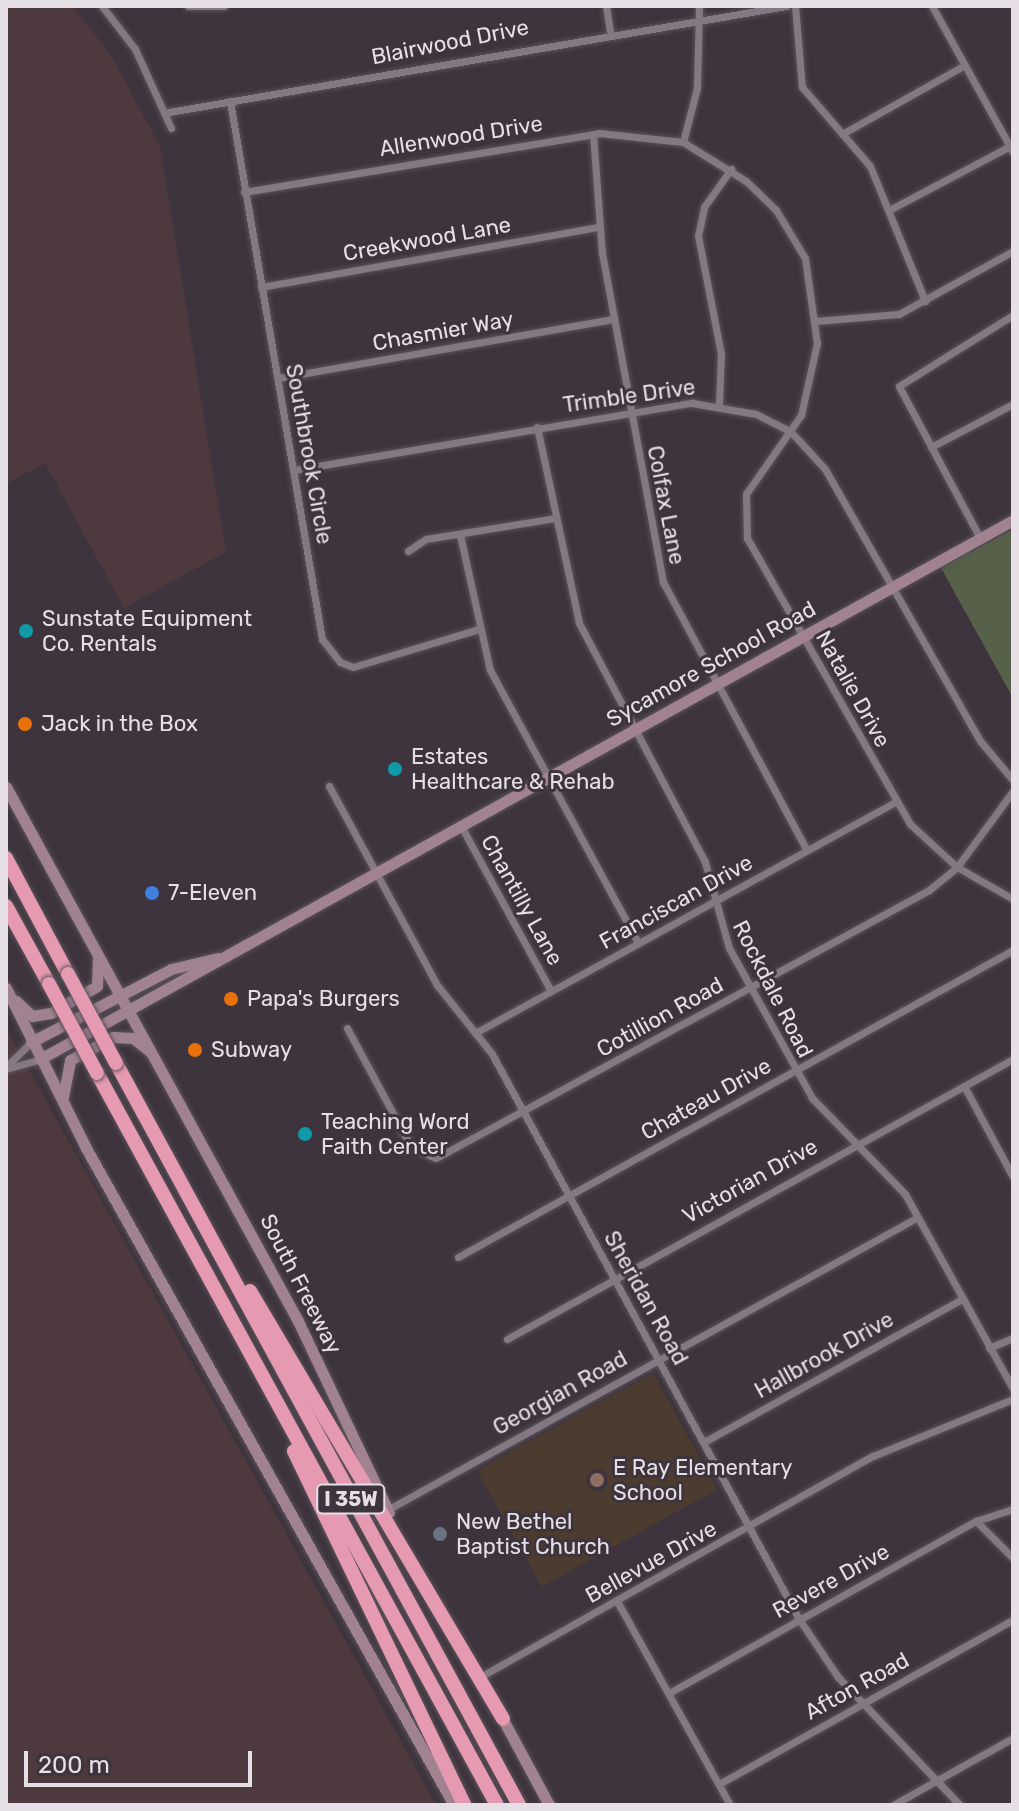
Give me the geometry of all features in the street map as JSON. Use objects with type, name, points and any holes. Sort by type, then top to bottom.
[{"type":"highway","name":"I 35W","points":[[6,858],[519,1805]]},
{"type":"highway","name":"I 35W","points":[[6,906],[497,1805]]},
{"type":"highway","points":[[186,1192],[197,1196],[503,1719]]},
{"type":"highway","points":[[276,1402],[464,1805]]},
{"type":"main road","name":"Sycamore School Road","points":[[40,1059],[1013,520]]},
{"type":"main road","name":"South Freeway","points":[[6,787],[98,954],[123,993],[298,1321],[387,1510],[549,1805]]},
{"type":"main road","points":[[6,988],[39,1018],[97,986],[98,954]]},
{"type":"main road","name":"Sycamore School Road","points":[[31,1042],[171,969],[218,958]]},
{"type":"main road","points":[[6,988],[65,1109],[454,1805]]},
{"type":"main road","points":[[65,1109],[60,1082],[70,1060],[122,1034],[156,1058]]},
{"type":"street","points":[[102,6],[169,112],[171,128]]},
{"type":"street","points":[[188,6],[224,6]]},
{"type":"street","points":[[606,6],[610,31]]},
{"type":"street","points":[[683,142],[697,88],[699,6]]},
{"type":"street","name":"Blairwood Drive","points":[[169,112],[610,31],[786,6]]},
{"type":"street","points":[[795,6],[802,87],[842,134],[891,209],[925,301]]},
{"type":"street","points":[[891,209],[1012,149],[932,6]]},
{"type":"street","points":[[842,134],[965,65]]},
{"type":"street","name":"Southbrook Circle","points":[[230,101],[318,625],[340,662],[364,664],[479,629]]},
{"type":"street","name":"Allenwood Drive","points":[[244,192],[593,134],[683,142]]},
{"type":"street","name":"Colfax Lane","points":[[593,134],[598,227],[663,582],[807,850]]},
{"type":"street","name":"Natalie Drive","points":[[683,142],[731,169],[796,237],[816,321],[810,390],[791,432],[746,494],[741,521],[895,802],[957,867],[1013,899]]},
{"type":"street","points":[[719,403],[721,354],[698,236],[704,207],[731,169]]},
{"type":"street","name":"Creekwood Lane","points":[[261,287],[598,227]]},
{"type":"street","points":[[816,321],[865,322],[925,301],[1013,251]]},
{"type":"street","points":[[980,538],[899,386],[902,379],[1013,315]]},
{"type":"street","name":"Chasmier Way","points":[[278,378],[614,319]]},
{"type":"street","name":"Trimble Drive","points":[[294,470],[630,412],[719,403],[791,432],[825,469],[889,588],[981,742],[1013,780]]},
{"type":"street","points":[[931,447],[1013,404]]},
{"type":"street","name":"Rockdale Road","points":[[537,427],[579,623],[630,733],[705,862],[713,902],[750,988],[794,1071],[854,1145],[897,1183],[1013,1389]]},
{"type":"street","points":[[408,551],[426,539],[556,518]]},
{"type":"street","points":[[460,535],[479,629],[496,683],[545,779],[638,943]]},
{"type":"street","name":"Sheridan Road","points":[[329,786],[437,985],[475,1033],[524,1113],[799,1619],[863,1703],[960,1805]]},
{"type":"street","name":"Cotillion Road","points":[[347,1028],[424,1157],[459,1148],[929,890],[957,867],[1013,791]]},
{"type":"street","name":"Franciscan Drive","points":[[475,1033],[895,802]]},
{"type":"street","name":"Chantilly Lane","points":[[461,826],[551,991]]},
{"type":"street","name":"Chateau Drive","points":[[458,1257],[1013,950]]},
{"type":"street","name":"Sycamore School Road","points":[[6,1068],[31,1042]]},
{"type":"street","name":"Sycamore School Road","points":[[6,1068],[40,1059]]},
{"type":"street","name":"Victorian Drive","points":[[507,1339],[1013,1059]]},
{"type":"street","points":[[964,1086],[1013,1177]]},
{"type":"street","name":"Georgian Road","points":[[387,1510],[918,1217]]},
{"type":"street","name":"Hallbrook Drive","points":[[704,1442],[962,1299]]},
{"type":"street","points":[[989,1348],[1013,1338]]},
{"type":"street","name":"Bellevue Drive","points":[[480,1677],[884,1450],[1013,1399]]},
{"type":"street","name":"Revere Drive","points":[[669,1693],[976,1521],[1013,1509]]},
{"type":"street","points":[[976,1521],[1013,1558]]},
{"type":"street","points":[[617,1601],[730,1805]]},
{"type":"street","name":"Afton Road","points":[[719,1784],[1013,1620]]},
{"type":"street","points":[[893,1805],[1013,1738]]},
{"type":"shaded area","points":[[72,6],[109,52],[160,146],[226,552],[124,608],[45,463],[6,484],[6,8]]},
{"type":"shaded area","points":[[6,1028],[271,1506],[436,1805],[6,1805]]},
{"type":"shaded area","name":"E Ray Elementary School","points":[[653,1373],[717,1489],[542,1587],[477,1470]]},
{"type":"green space","points":[[1013,529],[1013,698],[941,568]]},
{"type":"place","name":"Sunstate Equipment Co. Rentals","points":[[26,631]]},
{"type":"place","name":"Jack in the Box","points":[[25,724]]},
{"type":"place","name":"Estates Healthcare & Rehab","points":[[395,769]]},
{"type":"place","name":"7-Eleven","points":[[152,893]]},
{"type":"place","name":"Papa's Burgers","points":[[231,999]]},
{"type":"place","name":"Subway","points":[[195,1050]]},
{"type":"place","name":"Teaching Word Faith Center","points":[[305,1134]]},
{"type":"place","name":"E Ray Elementary School","points":[[597,1480]]},
{"type":"place","name":"New Bethel Baptist Church","points":[[440,1534]]}]
